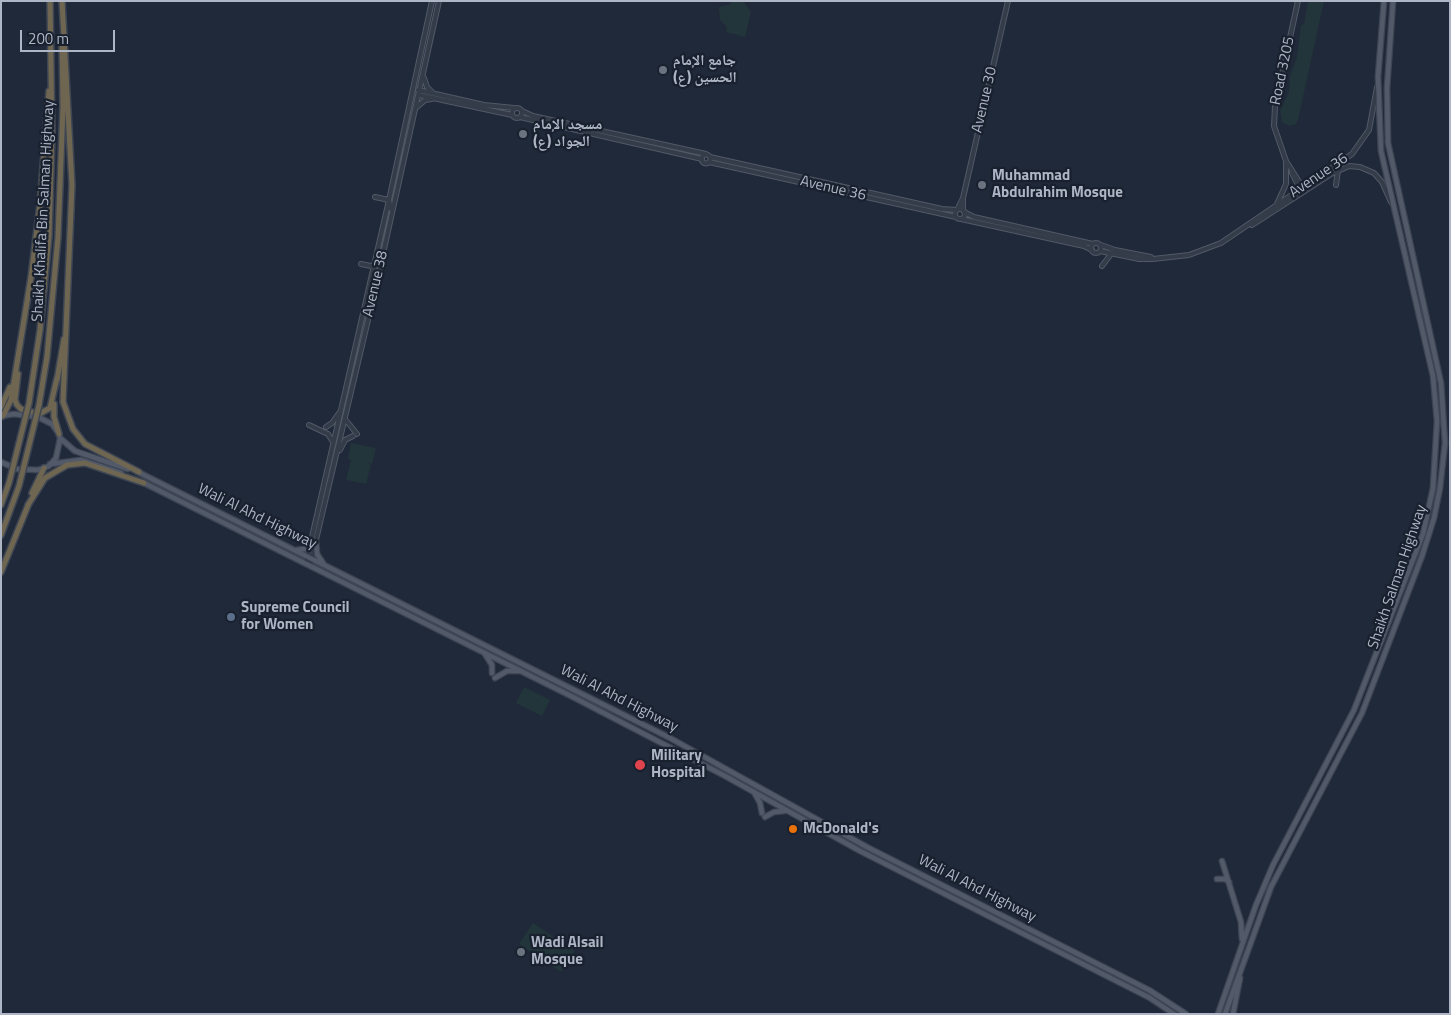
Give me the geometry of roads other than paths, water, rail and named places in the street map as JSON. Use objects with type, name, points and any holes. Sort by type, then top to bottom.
[{"type":"highway","name":"Shaikh Khalifa Bin Salman Highway","points":[[1,505],[9,483],[29,404],[40,330],[49,236],[52,134],[50,1]]},
{"type":"highway","name":"Shaikh Khalifa Bin Salman Highway","points":[[1,535],[19,486],[39,405],[47,357],[58,237],[63,107],[62,1]]},
{"type":"highway","points":[[62,1],[72,184],[67,329],[62,392],[68,421],[86,444],[139,472]]},
{"type":"highway","points":[[2,416],[10,400],[36,241],[50,79]]},
{"type":"highway","points":[[19,349],[15,400],[18,407],[39,414],[47,412],[52,404],[67,329]]},
{"type":"highway","points":[[1,407],[7,396],[19,349]]},
{"type":"highway","points":[[57,378],[54,417],[59,436]]},
{"type":"highway","points":[[28,505],[45,478],[62,466],[76,463],[93,465],[144,483]]},
{"type":"highway","points":[[1,572],[36,480],[44,468]]},
{"type":"main road","name":"Shaikh Salman Highway","points":[[1218,1014],[1242,945],[1276,859],[1354,710],[1423,534],[1429,510],[1437,451],[1435,391],[1428,353],[1391,202],[1381,152],[1378,77],[1384,1]]},
{"type":"main road","name":"Shaikh Salman Highway","points":[[1225,1014],[1271,887],[1362,713],[1425,548],[1440,488],[1445,428],[1442,382],[1388,143],[1386,88],[1393,1]]},
{"type":"main road","name":"Wali Al Ahd Highway","points":[[2,416],[21,414],[38,417],[52,424],[59,436],[75,450],[139,472],[670,738],[824,824],[1149,990],[1186,1014]]},
{"type":"main road","points":[[1,462],[25,471],[44,468],[58,454],[59,436]]},
{"type":"main road","name":"Wali Al Ahd Highway","points":[[50,464],[71,460],[90,462],[144,483],[500,660],[964,904],[1161,1005],[1174,1014]]},
{"type":"main road","points":[[295,550],[305,549],[314,542],[317,554],[324,564]]},
{"type":"main road","points":[[484,653],[492,665],[494,676],[505,672],[520,671]]},
{"type":"main road","points":[[500,660],[506,659],[546,676]]},
{"type":"main road","points":[[754,793],[760,803],[763,815],[786,811]]},
{"type":"main road","points":[[769,801],[775,800],[824,824]]},
{"type":"main road","points":[[1222,861],[1242,926],[1242,945]]},
{"type":"main road","points":[[1218,879],[1225,879],[1229,882]]},
{"type":"main road","points":[[964,904],[967,898]]},
{"type":"main road","points":[[1233,1014],[1243,963]]},
{"type":"main road","points":[[1214,1014],[1224,996]]},
{"type":"main road","points":[[1161,1005],[1169,1014]]},
{"type":"street","name":"Avenue 38","points":[[314,542],[336,431],[374,268],[432,1]]},
{"type":"street","name":"Avenue 38","points":[[308,564],[337,457],[420,93],[439,1]]},
{"type":"street","name":"Avenue 30","points":[[956,217],[955,213],[963,198],[1008,1]]},
{"type":"street","name":"Road 3205","points":[[1298,1],[1275,106],[1276,136],[1286,161],[1302,190]]},
{"type":"street","points":[[424,74],[427,88],[437,97]]},
{"type":"street","name":"Avenue 36","points":[[1092,250],[1095,253],[1100,251],[1139,259],[1171,258],[1189,255],[1209,249],[1267,216],[1345,160],[1364,139],[1372,120],[1378,77]]},
{"type":"street","points":[[413,91],[702,159],[708,158]]},
{"type":"street","points":[[416,109],[424,100],[437,97],[514,108],[512,115]]},
{"type":"street","name":"Avenue 36","points":[[514,108],[518,108],[533,116],[961,219]]},
{"type":"street","points":[[520,117],[522,111]]},
{"type":"street","points":[[702,159],[704,163],[708,158]]},
{"type":"street","name":"Avenue 36","points":[[708,158],[942,209],[964,211]]},
{"type":"street","points":[[1275,206],[1286,184],[1286,161]]},
{"type":"street","name":"Avenue 36","points":[[1243,229],[1275,206],[1302,190],[1338,170],[1352,166],[1371,172],[1382,182],[1391,202]]},
{"type":"street","points":[[1336,185],[1338,170]]},
{"type":"street","points":[[374,197],[389,200],[392,205],[388,234]]},
{"type":"street","name":"Avenue 30","points":[[963,198],[964,211]]},
{"type":"street","points":[[964,211],[974,217],[1094,244],[1092,250],[1084,246],[961,219],[964,211]]},
{"type":"street","name":"Avenue 36","points":[[1094,244],[1139,255],[1171,258]]},
{"type":"street","points":[[1100,251],[1101,245]]},
{"type":"street","points":[[1102,266],[1106,257],[1112,253]]},
{"type":"street","points":[[361,264],[374,268],[376,274],[373,299]]},
{"type":"street","points":[[326,427],[332,423],[341,410]]},
{"type":"street","points":[[337,457],[345,440],[355,435],[345,419]]},
{"type":"street","points":[[309,425],[328,434],[334,444]]},
{"type":"street","points":[[336,431],[342,432]]},
{"type":"place","name":"جامع الإمام الحسين (ع)","points":[[663,70]]},
{"type":"place","name":"مسجد الإمام الجواد (ع)","points":[[523,134]]},
{"type":"place","name":"Muhammad Abdulrahim Mosque","points":[[982,185]]},
{"type":"place","name":"Supreme Council for Women","points":[[231,617]]},
{"type":"place","name":"Military Hospital","points":[[640,765]]},
{"type":"place","name":"McDonald's","points":[[793,829]]},
{"type":"place","name":"Wadi Alsail Mosque","points":[[521,952]]}]
